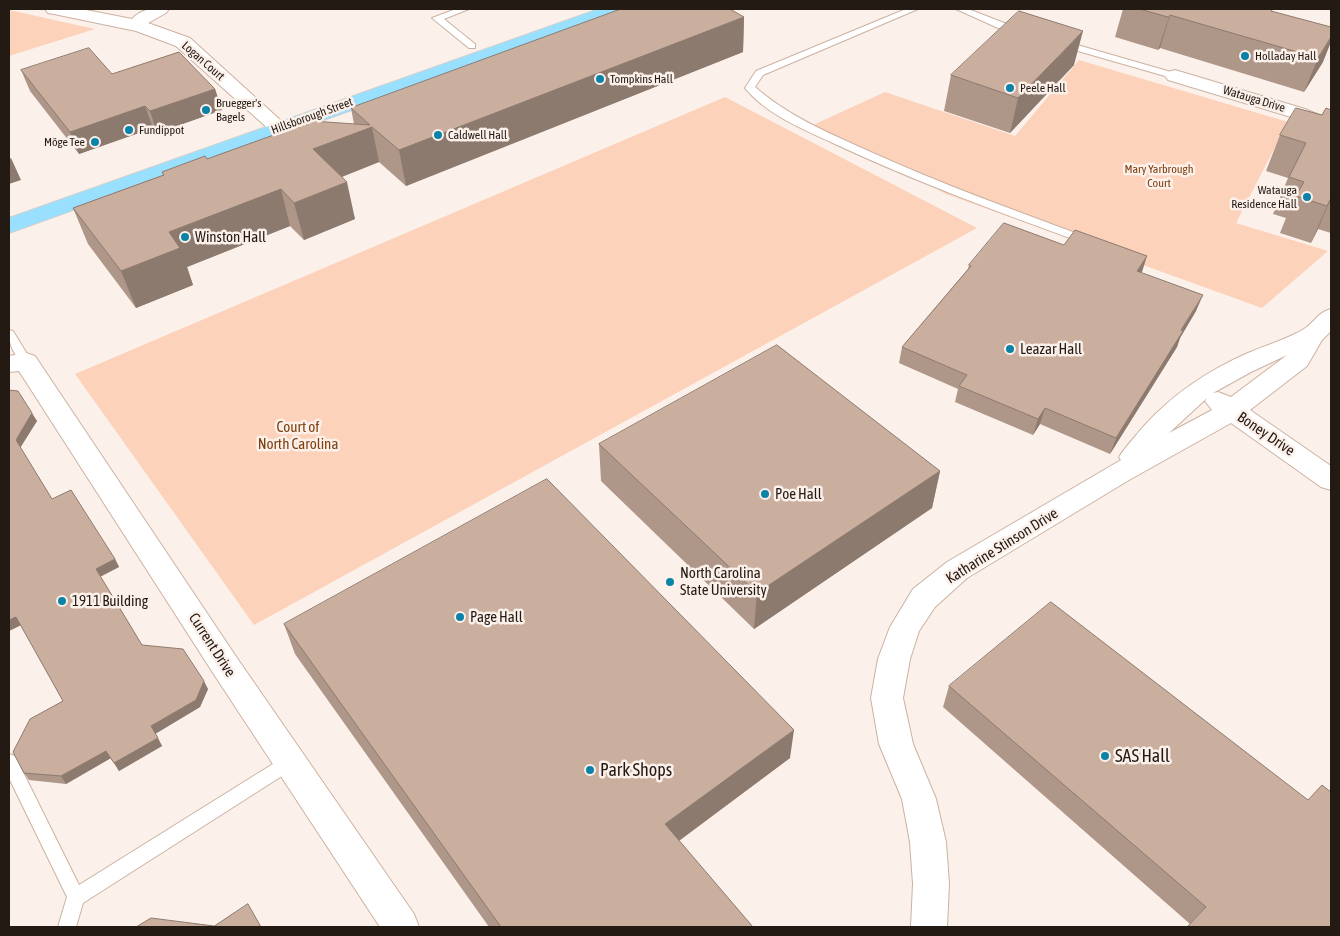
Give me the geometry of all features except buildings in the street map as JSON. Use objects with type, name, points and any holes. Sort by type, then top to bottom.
[{"type":"main road","name":"Hillsborough Street","points":[[9,226],[472,46],[577,9]]},
{"type":"main road","name":"Hillsborough Street","points":[[9,207],[273,123],[616,9]]},
{"type":"street","name":"Logan Court","points":[[54,9],[159,32],[183,42],[273,123]]},
{"type":"street","points":[[134,26],[145,16],[160,9]]},
{"type":"street","name":"Watauga Drive","points":[[1175,76],[1298,113],[1331,127]]},
{"type":"street","name":"Katharine Stinson Drive","points":[[929,927],[932,884],[928,842],[919,799],[896,744],[887,698],[894,659],[905,627],[924,598],[957,570],[1119,473],[1231,411],[1298,360],[1313,335],[1331,317]]},
{"type":"street","name":"Katharine Stinson Drive","points":[[1119,473],[1155,432],[1200,389],[1229,372],[1313,335]]},
{"type":"street","name":"Current Drive","points":[[18,363],[401,927]]},
{"type":"street","name":"Boney Drive","points":[[1200,389],[1331,480]]},
{"type":"lane","points":[[464,9],[437,18],[472,46]]},
{"type":"lane","points":[[913,9],[759,73],[750,88],[757,95],[805,126],[907,174],[1082,239]]},
{"type":"lane","points":[[960,9],[1001,26],[1028,34]]},
{"type":"lane","points":[[1046,39],[1175,76]]},
{"type":"lane","points":[[9,334],[18,363]]},
{"type":"lane","points":[[9,761],[76,898],[68,927]]},
{"type":"lane","points":[[76,898],[290,762]]},
{"type":"green space","points":[[9,10],[95,29],[9,56]]},
{"type":"green space","name":"Mary Yarbrough Court","points":[[1079,60],[1288,122],[1236,223],[1328,251],[1262,308],[946,194],[813,125],[885,92],[1015,136]]},
{"type":"green space","name":"Court of North Carolina","points":[[725,97],[977,228],[254,625],[75,374]]},
{"type":"place","name":"Holladay Hall","points":[[1245,56]]},
{"type":"place","name":"Tompkins Hall","points":[[600,79]]},
{"type":"place","name":"Peele Hall","points":[[1010,88]]},
{"type":"place","name":"Bruegger's Bagels","points":[[206,110]]},
{"type":"place","name":"Fundippot","points":[[129,130]]},
{"type":"place","name":"Caldwell Hall","points":[[438,135]]},
{"type":"place","name":"Möge Tee","points":[[95,142]]},
{"type":"place","name":"Watauga Residence Hall","points":[[1307,197]]},
{"type":"place","name":"Winston Hall","points":[[185,237]]},
{"type":"place","name":"Leazar Hall","points":[[1010,349]]},
{"type":"place","name":"Poe Hall","points":[[765,494]]},
{"type":"place","name":"North Carolina State University","points":[[670,582]]},
{"type":"place","name":"1911 Building","points":[[62,601]]},
{"type":"place","name":"Page Hall","points":[[460,617]]},
{"type":"place","name":"SAS Hall","points":[[1105,756]]},
{"type":"place","name":"Park Shops","points":[[590,770]]}]
